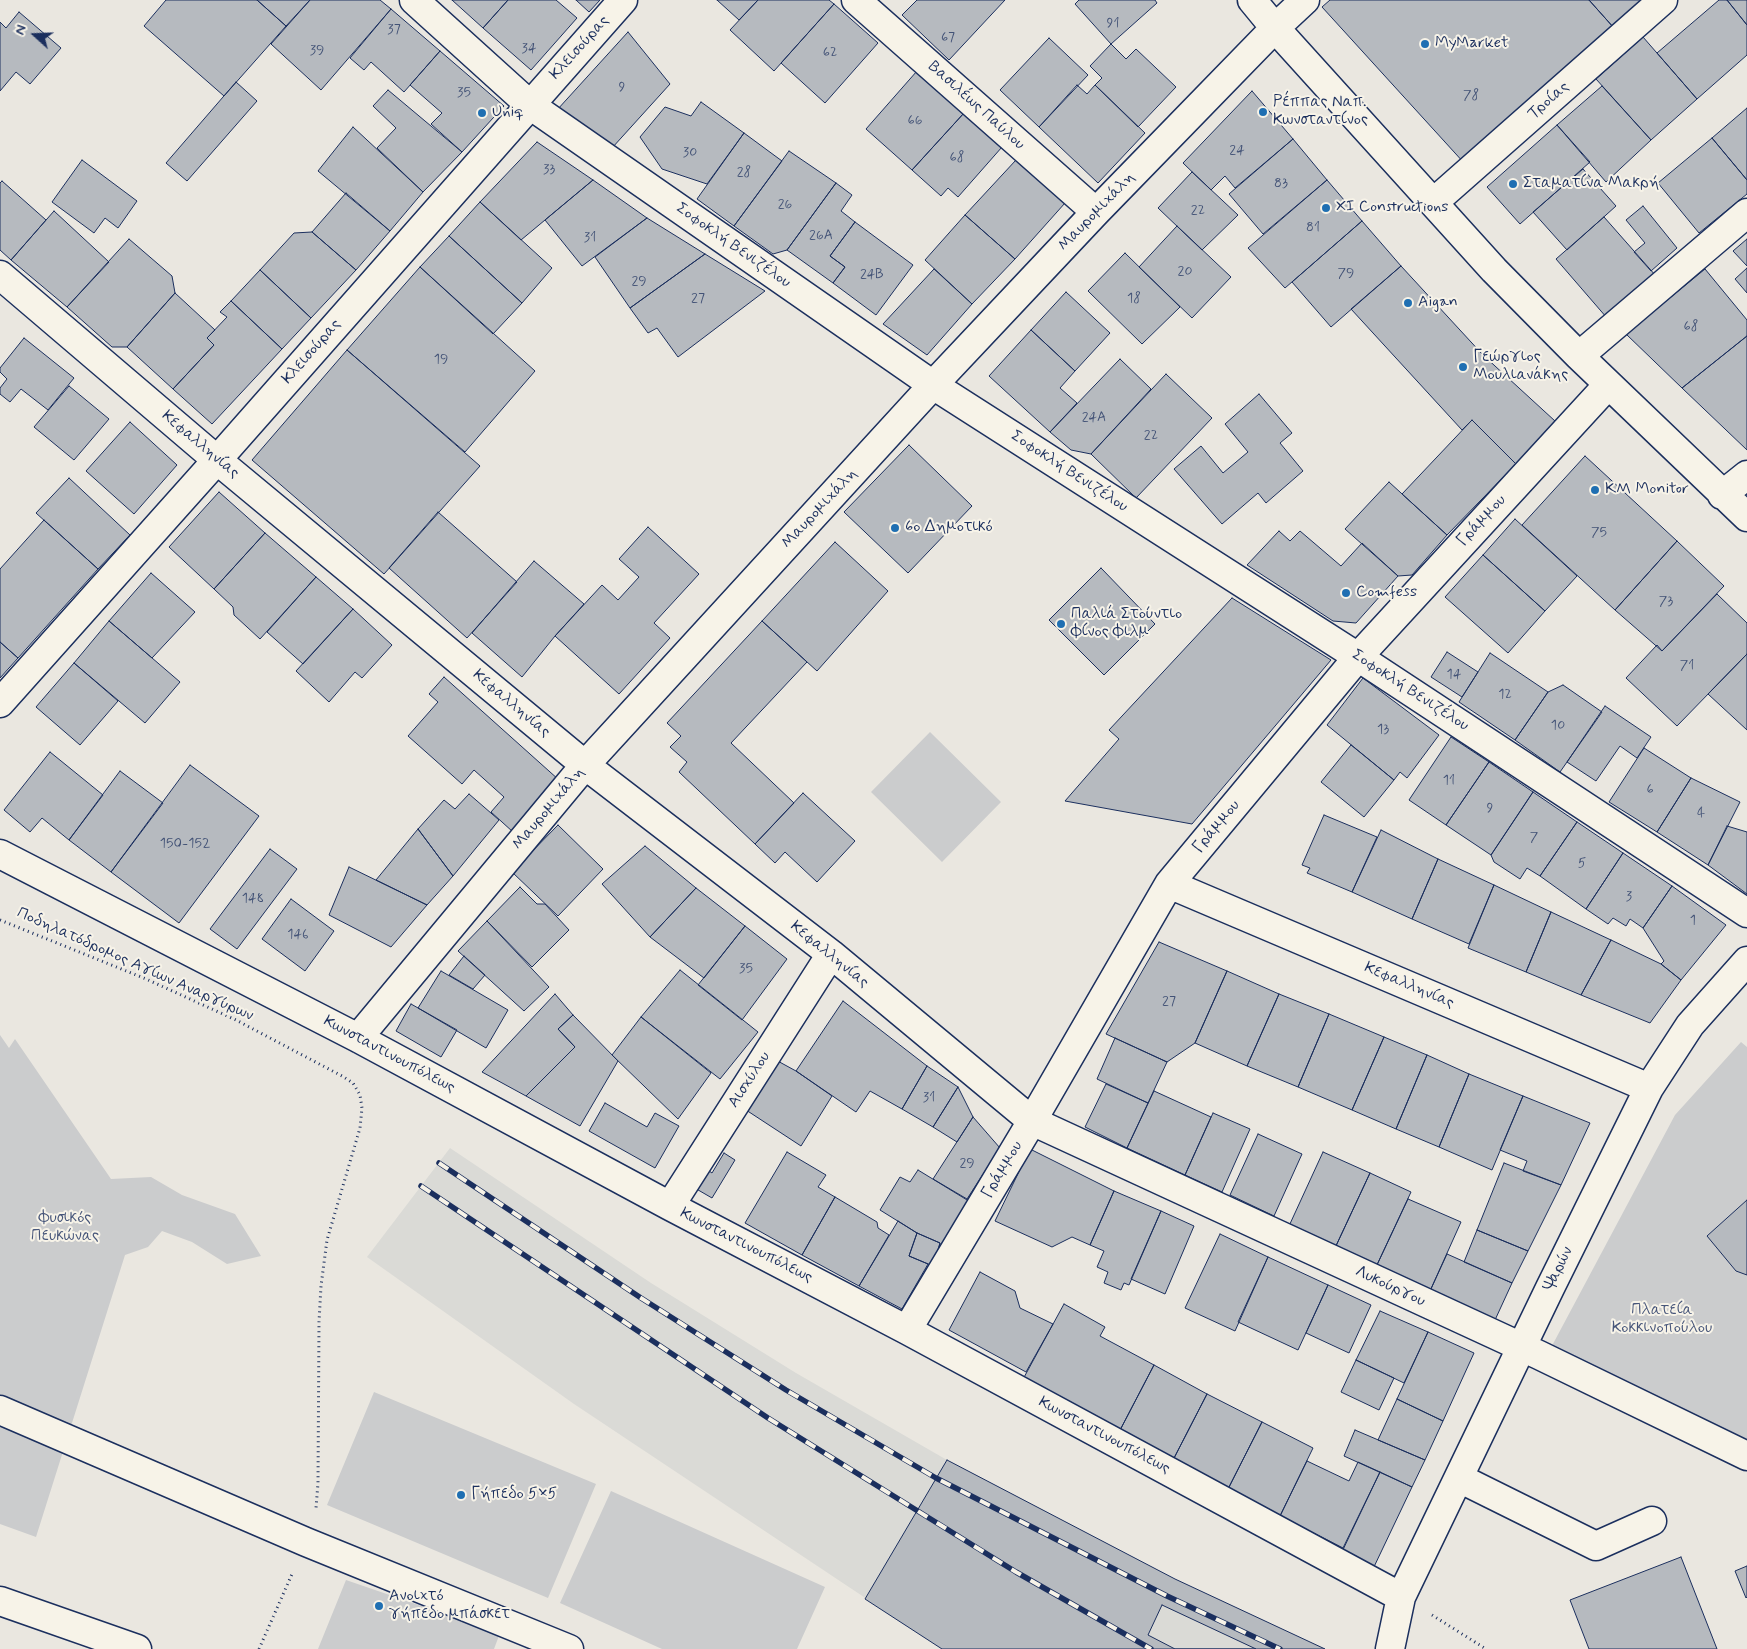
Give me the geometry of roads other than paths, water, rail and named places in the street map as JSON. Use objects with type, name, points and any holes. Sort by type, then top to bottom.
[{"type":"street","name":"Σοφοκλή Βενιζέλου","points":[[414,0],[530,105],[934,385],[1358,656],[1747,913]]},
{"type":"street","name":"Κλεισούρας","points":[[0,703],[623,0]]},
{"type":"street","name":"Βασιλέως Παύλου","points":[[856,0],[1096,212]]},
{"type":"street","points":[[1252,0],[1275,28],[1494,270],[1608,385],[1747,517]]},
{"type":"street","name":"Μαυρομιχάλη","points":[[358,1038],[585,765],[934,385],[1096,212],[1275,28],[1305,0]]},
{"type":"street","name":"Τροίας","points":[[1434,202],[1663,0]]},
{"type":"street","points":[[1579,356],[1747,213]]},
{"type":"street","name":"Κεφαλληνίας","points":[[0,275],[217,460],[585,765],[831,954],[1032,1122]]},
{"type":"street","name":"Γράμμου","points":[[908,1330],[1032,1122],[1169,884],[1358,656],[1608,385]]},
{"type":"street","points":[[1722,495],[1747,475]]},
{"type":"street","name":"Κωνσταντινουπόλεως","points":[[0,854],[358,1038],[670,1206],[908,1330],[1401,1596]]},
{"type":"street","name":"Κεφαλληνίας","points":[[1169,884],[1649,1088]]},
{"type":"street","name":"Αισχύλου","points":[[670,1206],[831,954]]},
{"type":"street","name":"Ψαρών","points":[[1390,1649],[1401,1596],[1649,1088],[1690,1025],[1747,960]]},
{"type":"street","name":"Λυκούργου","points":[[1032,1122],[1522,1348],[1747,1456]]},
{"type":"street","points":[[0,1410],[306,1542],[569,1649]]},
{"type":"street","points":[[1459,1478],[1596,1546],[1652,1521]]},
{"type":"street","points":[[0,1601],[137,1649]]},
{"type":"railway","points":[[439,1163],[641,1298],[786,1390],[936,1478],[1167,1596],[1280,1649]]},
{"type":"railway","points":[[421,1186],[768,1418],[1016,1572],[1151,1649]]},
{"type":"place","name":"MyMarket","points":[[1425,44]]},
{"type":"place","name":"Ρέππας Ναπ. Κωνσταντίνος","points":[[1263,112]]},
{"type":"place","name":"Uniq","points":[[482,113]]},
{"type":"place","name":"Σταματίνα Μακρή","points":[[1513,184]]},
{"type":"place","name":"XI Constructions","points":[[1326,208]]},
{"type":"place","name":"Aigan","points":[[1408,303]]},
{"type":"place","name":"Γεώργιος Μουλιανάκης","points":[[1463,367]]},
{"type":"place","name":"KM Monitor","points":[[1595,490]]},
{"type":"place","name":"6ο Δημοτικό","points":[[895,528]]},
{"type":"place","name":"Comfess","points":[[1346,593]]},
{"type":"place","name":"Παλιά Στούντιο Φίνος Φιλμ","points":[[1061,624]]},
{"type":"place","name":"Γήπεδο 5×5","points":[[461,1495]]},
{"type":"place","name":"Ανοιχτό γήπεδο μπάσκετ","points":[[379,1606]]},
{"type":"park label","name":"Φυσικός Πευκώνας","points":[[65,1228]]},
{"type":"park label","name":"Πλατεία Κοκκινοπούλου","points":[[1662,1320]]}]
